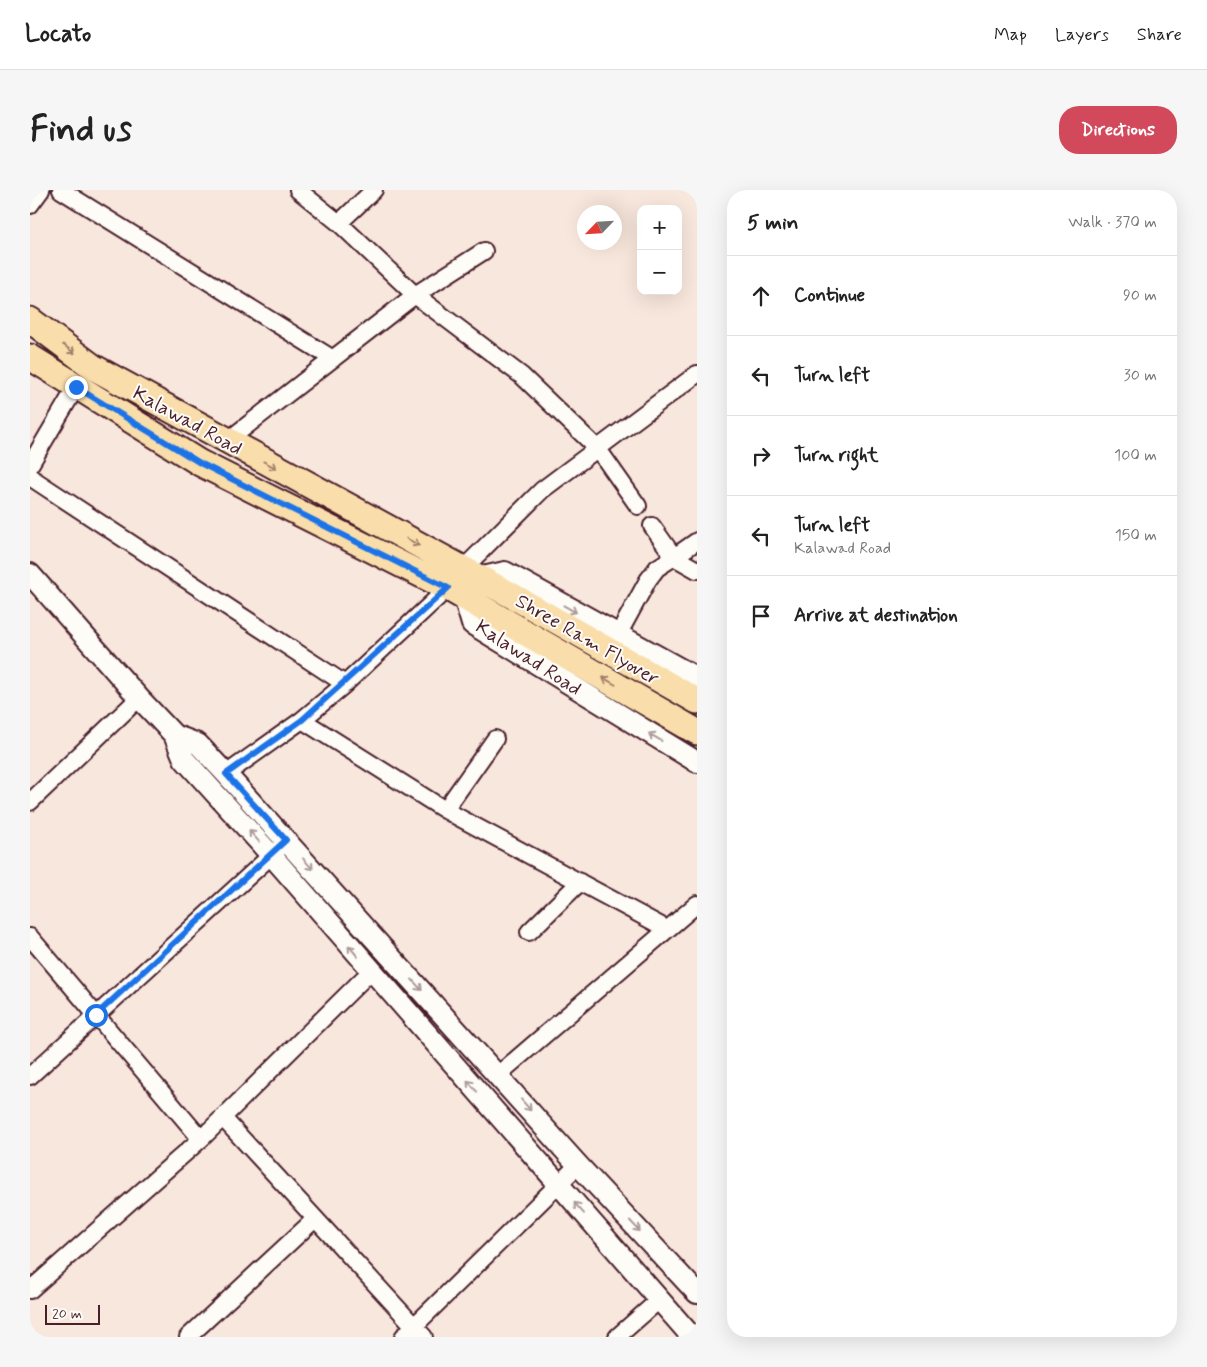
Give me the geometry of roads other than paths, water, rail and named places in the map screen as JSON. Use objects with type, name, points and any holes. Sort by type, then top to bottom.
[{"type":"main road","name":"Kalawad Road","points":[[30,320],[93,367],[227,441],[463,583]]},
{"type":"main road","name":"Kalawad Road","points":[[30,357],[200,463],[463,583]]},
{"type":"main road","name":"Shree Ram Flyover","points":[[463,583],[511,596],[697,701]]},
{"type":"main road","name":"Shree Ram Flyover","points":[[463,583],[490,612],[697,732]]},
{"type":"street","points":[[30,205],[40,190]]},
{"type":"street","points":[[60,190],[333,359]]},
{"type":"street","points":[[298,190],[339,223],[415,295],[522,376],[598,449],[638,506]]},
{"type":"street","points":[[339,223],[374,190]]},
{"type":"street","points":[[227,441],[415,295],[484,251]]},
{"type":"street","points":[[226,774],[302,720],[463,583],[542,490],[697,374]]},
{"type":"street","points":[[30,465],[76,387]]},
{"type":"street","points":[[30,477],[345,684]]},
{"type":"street","points":[[652,526],[674,557],[697,570]]},
{"type":"street","points":[[618,635],[648,580],[657,568],[697,541]]},
{"type":"street","points":[[463,583],[505,572],[697,678]]},
{"type":"street","points":[[30,574],[174,735],[184,759],[272,856],[692,1337]]},
{"type":"street","name":"Kalawad Road","points":[[463,583],[472,624],[697,762]]},
{"type":"street","points":[[30,802],[139,698]]},
{"type":"street","points":[[302,720],[445,810],[667,928]]},
{"type":"street","points":[[174,735],[198,744],[499,1074],[578,1165],[697,1293]]},
{"type":"street","points":[[445,810],[495,739]]},
{"type":"street","points":[[30,1076],[272,856],[286,840]]},
{"type":"street","points":[[529,932],[580,882]]},
{"type":"street","points":[[499,1074],[697,904]]},
{"type":"street","points":[[30,937],[201,1139]]},
{"type":"street","points":[[30,1290],[201,1139],[371,971]]},
{"type":"street","points":[[223,1118],[315,1219],[413,1333],[578,1165]]},
{"type":"street","points":[[188,1337],[315,1219]]},
{"type":"street","points":[[617,1337],[659,1300]]}]
